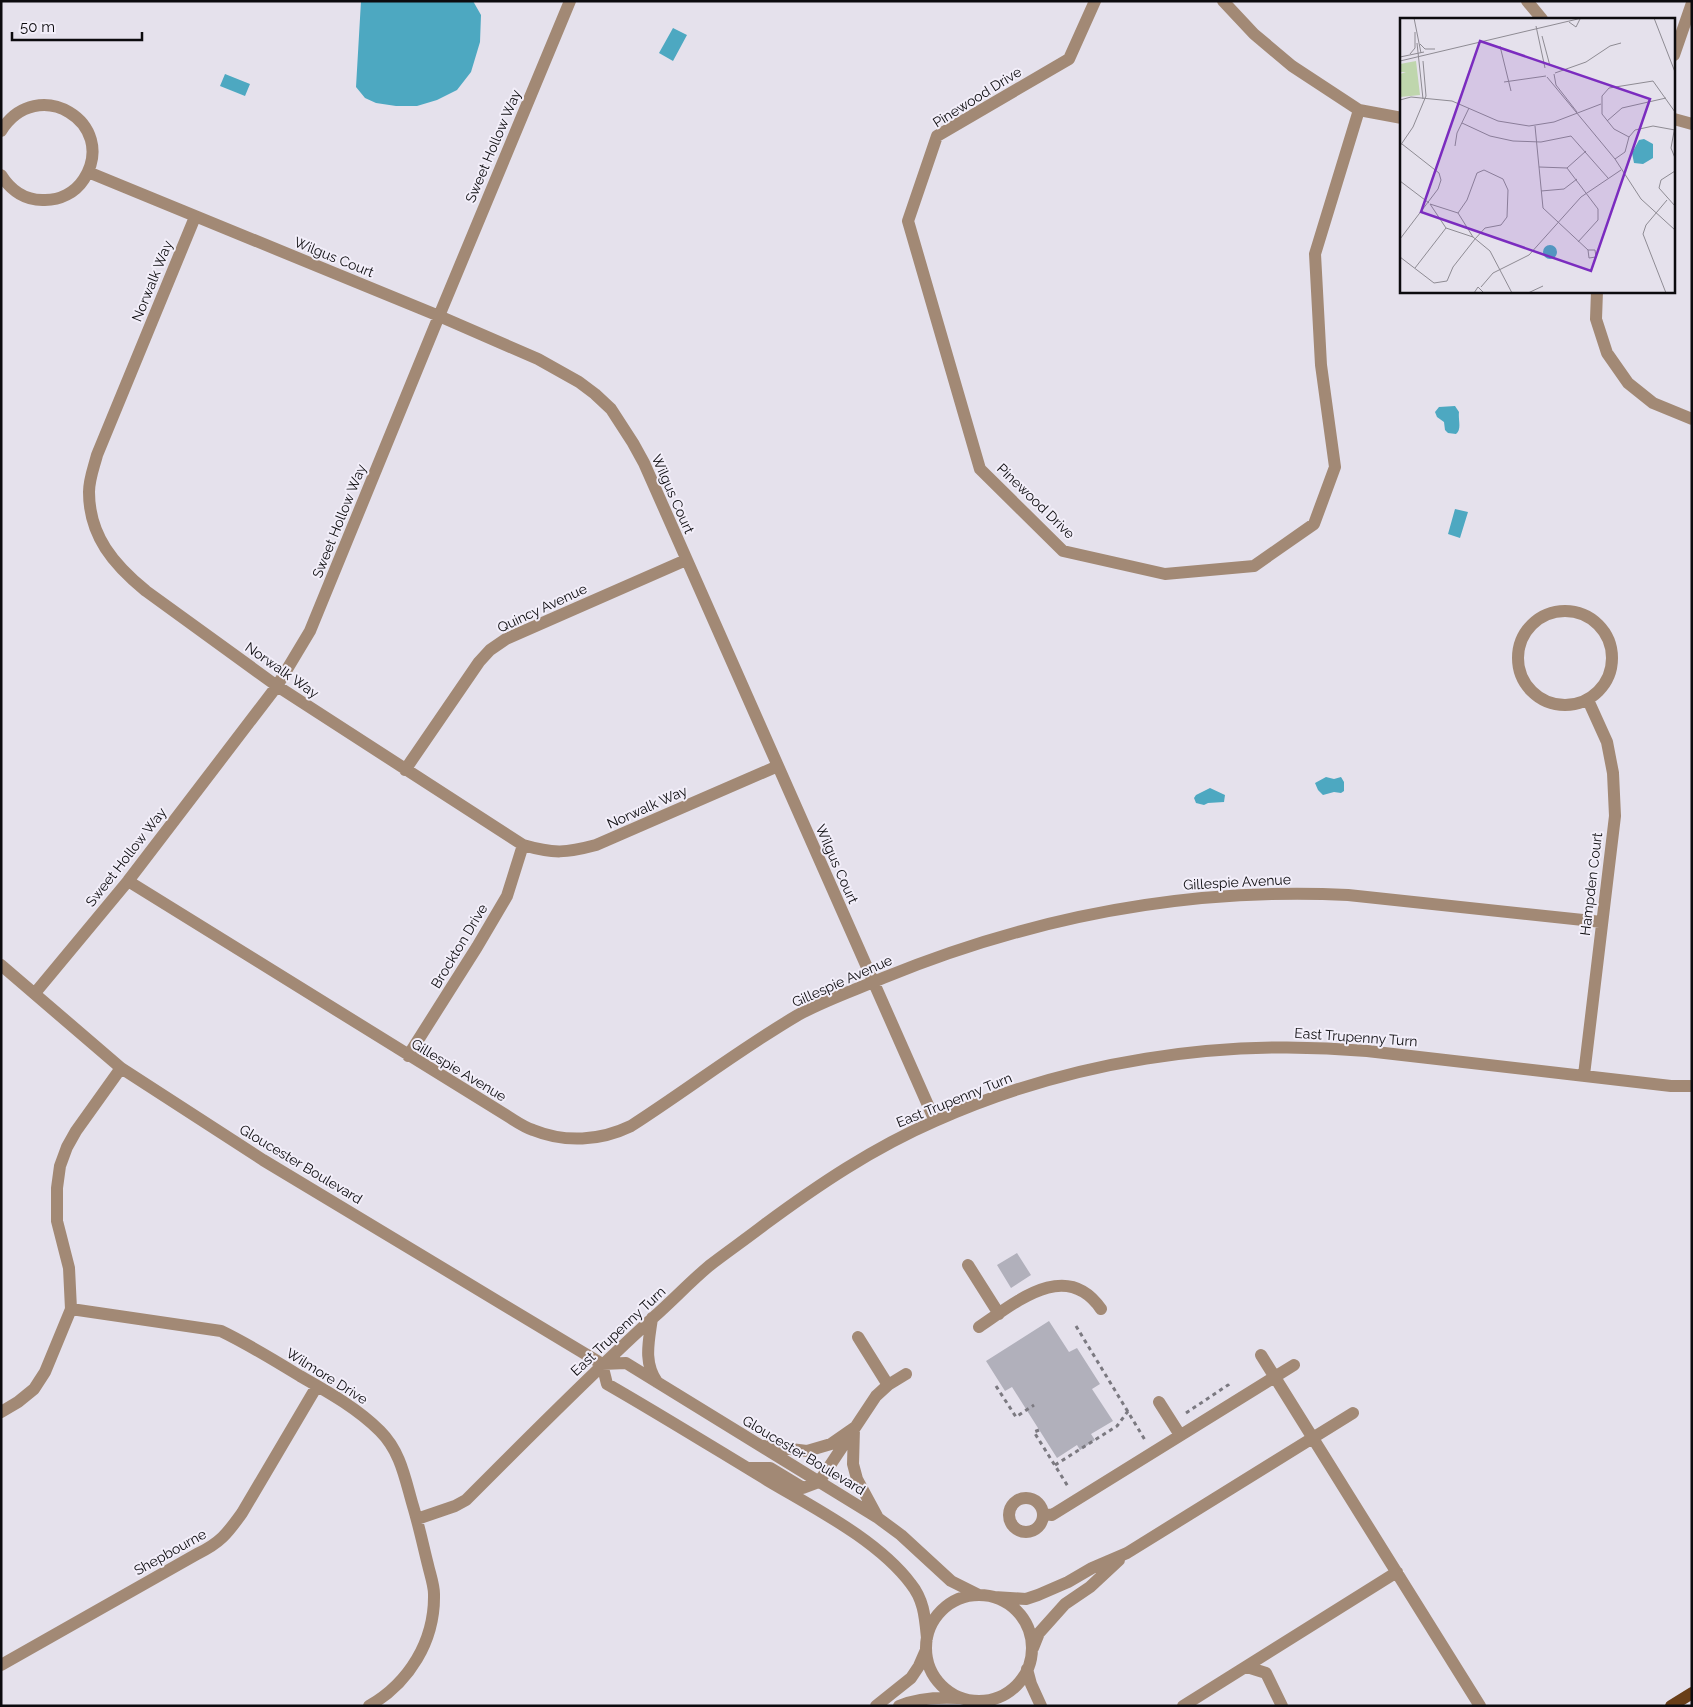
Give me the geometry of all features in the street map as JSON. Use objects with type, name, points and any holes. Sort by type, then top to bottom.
[{"type":"main road","points":[[1671,1706],[1692,1693]]},
{"type":"street","name":"Sweet Hollow Way","points":[[35,993],[128,881],[277,686],[310,632],[570,1]]},
{"type":"street","name":"Pinewood Drive","points":[[1095,1],[1069,59],[937,136],[908,221],[980,469],[1063,550],[1165,574],[1254,566],[1314,524],[1335,467],[1321,365],[1315,254],[1359,110]]},
{"type":"street","points":[[1527,1],[1541,18]]},
{"type":"street","points":[[1225,2],[1254,34],[1292,66],[1359,110],[1400,118]]},
{"type":"street","points":[[1676,49],[1692,3]]},
{"type":"street","points":[[1,131],[10,118],[26,108],[47,105],[57,106],[68,111],[83,124],[89,135],[92,155],[88,172],[74,190],[53,200],[28,198],[15,191],[1,175]]},
{"type":"street","points":[[1676,120],[1692,124]]},
{"type":"street","name":"Wilgus Court","points":[[88,172],[439,316],[538,359],[579,382],[611,409],[633,443],[935,1121]]},
{"type":"street","name":"Norwalk Way","points":[[195,217],[97,455],[91,475],[89,491],[90,510],[97,534],[108,554],[126,574],[146,591],[277,686],[523,845],[545,851],[562,852],[570,852],[596,845],[778,766]]},
{"type":"street","points":[[1597,292],[1596,319],[1607,353],[1628,383],[1653,403],[1692,419]]},
{"type":"street","name":"Quincy Avenue","points":[[405,770],[479,662],[490,650],[506,640],[686,560]]},
{"type":"street","points":[[1558,611],[1578,612],[1596,622],[1609,639],[1613,652],[1610,675],[1604,686],[1588,700],[1579,704],[1557,705],[1545,702],[1534,695],[1525,684],[1519,671],[1519,647],[1522,637],[1530,626],[1540,618],[1558,611]]},
{"type":"street","name":"Hampden Court","points":[[1584,1076],[1615,816],[1613,773],[1608,742],[1588,700]]},
{"type":"street","name":"Brockton Drive","points":[[408,1056],[477,947],[506,896],[523,845]]},
{"type":"street","name":"Gillespie Avenue","points":[[128,881],[408,1056],[533,1130],[569,1138],[586,1139],[602,1137],[631,1126],[799,1014],[873,982],[971,945],[1040,925],[1135,905],[1228,896],[1313,893],[1348,895],[1602,922]]},
{"type":"street","name":"Gloucester Boulevard","points":[[1,965],[121,1068],[263,1160],[602,1364],[626,1363],[878,1518],[901,1535],[951,1581],[979,1595]]},
{"type":"street","name":"East Trupenny Turn","points":[[417,1520],[466,1500],[602,1364],[710,1266],[809,1193],[845,1168],[890,1143],[935,1121],[992,1098],[1049,1080],[1137,1060],[1219,1050],[1278,1047],[1328,1048],[1671,1086],[1692,1086]]},
{"type":"street","points":[[1,1412],[18,1402],[34,1389],[48,1366],[71,1309],[69,1268],[57,1221],[57,1188],[60,1166],[76,1131],[121,1068]]},
{"type":"street","points":[[968,1265],[999,1314]]},
{"type":"street","points":[[979,1327],[1024,1298],[1057,1286],[1075,1287],[1083,1290],[1101,1309]]},
{"type":"street","name":"Wilmore Drive","points":[[71,1309],[221,1331],[317,1386],[360,1414],[381,1432],[394,1448],[402,1463],[434,1592],[431,1629],[423,1650],[410,1670],[396,1687],[369,1706]]},
{"type":"street","points":[[652,1318],[647,1350],[648,1363],[651,1373],[658,1384]]},
{"type":"street","points":[[858,1337],[888,1386]]},
{"type":"street","points":[[1261,1355],[1480,1706]]},
{"type":"street","points":[[602,1364],[607,1384],[858,1536],[878,1551],[911,1584],[922,1601],[929,1666],[936,1680],[947,1691],[960,1698]]},
{"type":"street","points":[[1043,1514],[1052,1516],[1294,1365]]},
{"type":"street","points":[[746,1468],[770,1468],[803,1488],[819,1482],[876,1396],[906,1374]]},
{"type":"street","name":"Shepbourne","points":[[1,1665],[214,1545],[232,1527],[242,1513],[317,1386]]},
{"type":"street","points":[[1159,1402],[1180,1435]]},
{"type":"street","points":[[876,1706],[911,1678],[919,1666],[935,1619],[948,1605],[961,1598],[979,1595],[1026,1599],[1068,1582],[1092,1568],[1127,1553],[1353,1414]]},
{"type":"street","points":[[760,1445],[807,1451],[831,1444],[854,1428]]},
{"type":"street","points":[[854,1428],[853,1464],[857,1479],[878,1518]]},
{"type":"street","points":[[900,1706],[908,1702],[927,1699],[960,1698],[992,1703],[1016,1687],[1027,1669],[1039,1633],[1065,1604],[1090,1587],[1127,1553]]},
{"type":"street","points":[[1183,1706],[1397,1572]]},
{"type":"street","points":[[994,1597],[1018,1612],[1027,1624],[1032,1650]]},
{"type":"street","points":[[1247,1667],[1266,1673],[1282,1706]]},
{"type":"street","points":[[1027,1669],[1040,1706]]},
{"type":"path","points":[[1076,1326],[1145,1440]]},
{"type":"path","points":[[996,1386],[1016,1417],[1034,1405]]},
{"type":"path","points":[[1055,1466],[1117,1426],[1128,1411]]},
{"type":"path","points":[[1040,1430],[1034,1432],[1069,1488]]},
{"type":"water","points":[[361,1],[473,1],[481,15],[480,42],[471,72],[457,90],[437,100],[417,106],[396,106],[376,103],[365,98],[356,87]]},
{"type":"water","points":[[673,28],[687,35],[673,61],[659,53]]},
{"type":"water","points":[[225,74],[250,84],[245,96],[220,86]]},
{"type":"water","points":[[1455,406],[1459,412],[1459,427],[1456,434],[1448,433],[1445,430],[1444,422],[1437,417],[1435,412],[1439,407]]},
{"type":"water","points":[[1455,509],[1468,512],[1460,538],[1448,534]]},
{"type":"water","points":[[1326,777],[1334,779],[1341,777],[1344,782],[1344,791],[1323,795],[1315,783]]},
{"type":"water","points":[[1210,788],[1225,795],[1224,802],[1204,805],[1196,803],[1194,798],[1196,795]]},
{"type":"building","points":[[1017,1253],[1031,1275],[1011,1288],[997,1265]]},
{"type":"building","points":[[1049,1321],[1069,1352],[1077,1348],[1100,1384],[1092,1389],[1113,1421],[1091,1434],[1095,1440],[1080,1450],[1077,1445],[1057,1458],[1012,1387],[1005,1391],[986,1361]]}]
